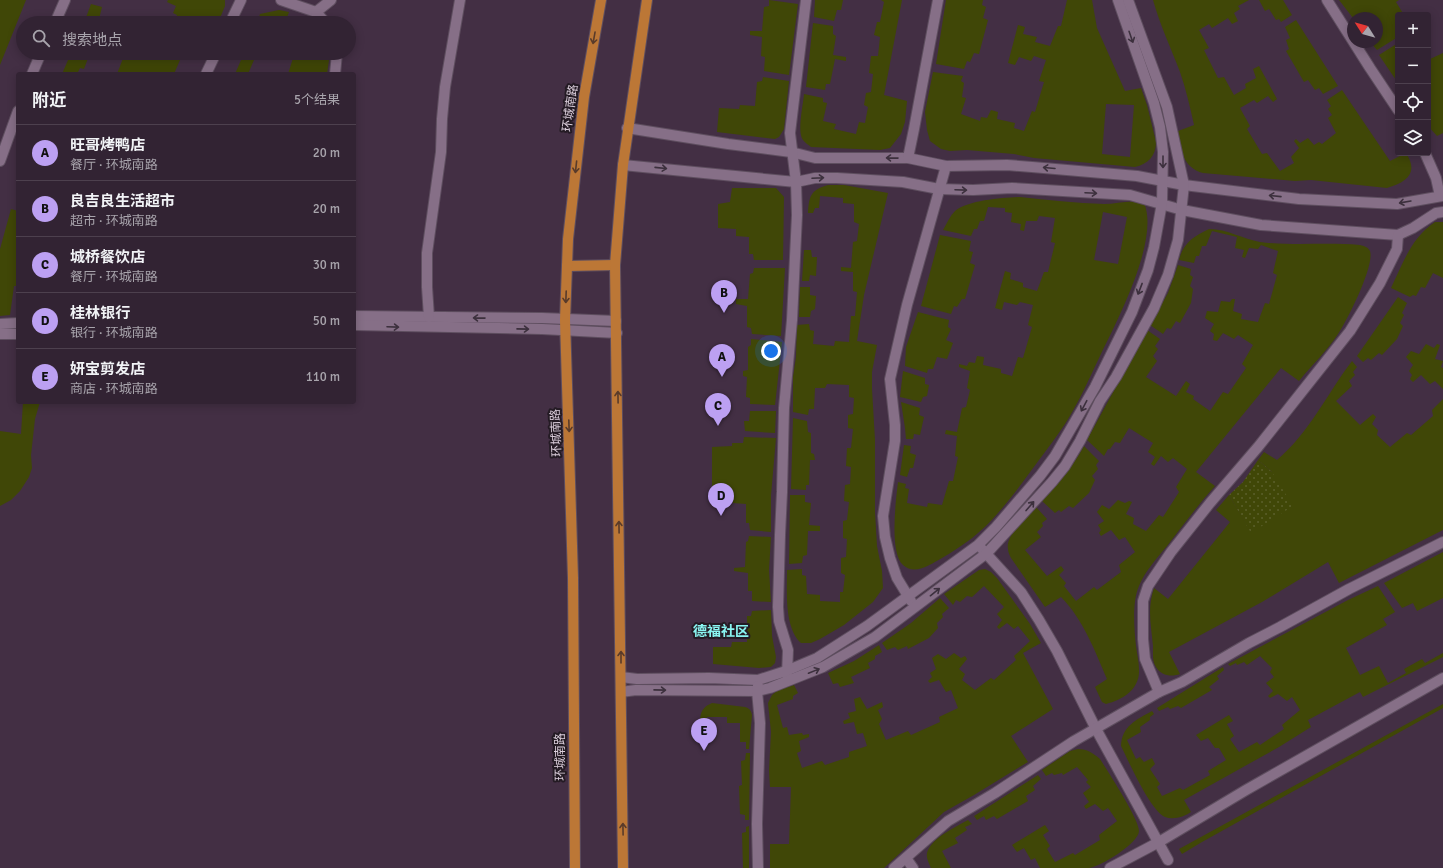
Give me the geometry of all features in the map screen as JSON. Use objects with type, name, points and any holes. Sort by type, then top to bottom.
[{"type":"main road","name":"环城南路","points":[[575,868],[573,570],[565,320],[568,239],[584,97],[601,0]]},
{"type":"main road","points":[[624,868],[615,265],[622,165],[647,0]]},
{"type":"main road","points":[[567,266],[615,265]]},
{"type":"street","points":[[58,16],[65,0]]},
{"type":"street","points":[[233,16],[241,0]]},
{"type":"street","points":[[281,0],[316,12],[320,16]]},
{"type":"street","points":[[316,12],[331,0]]},
{"type":"street","points":[[429,317],[427,253],[441,152],[445,87],[460,0]]},
{"type":"street","points":[[788,681],[786,671],[788,650],[779,621],[778,607],[782,492],[782,436],[792,320],[797,215],[796,182],[791,152],[790,133],[806,0]]},
{"type":"street","points":[[908,158],[938,0]]},
{"type":"street","points":[[621,677],[637,679],[709,678],[758,680],[786,671],[828,652],[867,626],[978,545],[996,528],[1055,456],[1095,387],[1132,312],[1148,270],[1162,203],[1163,152],[1160,127],[1154,103],[1118,0]]},
{"type":"street","points":[[621,692],[636,690],[757,692],[823,667],[875,637],[987,553],[1065,466],[1080,441],[1100,401],[1116,377],[1163,290],[1178,240],[1184,185],[1167,107],[1128,0]]},
{"type":"street","points":[[1327,0],[1395,106]]},
{"type":"street","points":[[33,72],[38,60]]},
{"type":"street","points":[[207,72],[213,60]]},
{"type":"street","points":[[335,72],[336,60]]},
{"type":"street","points":[[0,161],[16,117]]},
{"type":"street","points":[[627,128],[728,144],[791,152],[815,158],[908,158],[946,166],[1007,165],[1137,176],[1184,185],[1299,199],[1397,204],[1442,196],[1426,156]]},
{"type":"street","points":[[622,165],[796,182],[814,178],[837,178],[903,182],[939,190],[1012,188],[1130,195],[1182,210],[1261,225],[1398,235],[1413,228],[1436,213],[1443,212]]},
{"type":"street","points":[[915,608],[897,578],[890,558],[883,516],[895,441],[895,425],[890,379],[907,305],[946,166]]},
{"type":"street","points":[[1159,692],[1145,659],[1143,639],[1144,601],[1148,586],[1172,552],[1305,389],[1350,331],[1383,278],[1396,249],[1398,235]]},
{"type":"street","points":[[356,316],[616,321]]},
{"type":"street","points":[[0,324],[16,323]]},
{"type":"street","points":[[356,326],[617,333]]},
{"type":"street","points":[[0,334],[16,334]]},
{"type":"street","points":[[894,868],[948,821],[995,793],[1074,741],[1159,692],[1182,682],[1249,643],[1349,589],[1443,542]]},
{"type":"street","points":[[978,545],[987,553],[1021,592],[1039,620],[1057,651],[1096,729],[1168,860]]},
{"type":"street","points":[[1110,868],[1159,842],[1443,678]]},
{"type":"street","points":[[758,680],[757,692],[760,723],[757,824],[758,868]]},
{"type":"street","points":[[906,858],[913,868]]},
{"type":"green space","points":[[0,0],[26,0],[20,16],[16,16],[16,25],[0,65]]},
{"type":"green space","points":[[168,0],[225,0],[225,6],[221,16],[177,16],[173,13],[176,6],[167,2]]},
{"type":"green space","points":[[769,0],[798,4],[789,75],[764,71],[765,57],[761,56],[762,37],[750,35],[750,31],[762,31],[764,7],[769,6]]},
{"type":"green space","points":[[815,0],[843,0],[841,10],[837,10],[834,21],[814,17]]},
{"type":"green space","points":[[881,0],[902,0],[884,95],[907,101],[905,122],[901,134],[890,148],[880,150],[811,147],[803,140],[800,131],[804,94],[823,98],[823,102],[827,103],[823,121],[836,124],[834,129],[856,134],[859,122],[865,123],[868,107],[864,105],[866,93],[871,92],[873,74],[869,73],[871,56],[878,56],[880,37],[874,35],[877,22],[880,22],[884,2]]},
{"type":"green space","points":[[946,0],[983,0],[982,5],[986,7],[983,18],[988,20],[979,54],[974,53],[970,62],[967,61],[964,69],[936,64]]},
{"type":"green space","points":[[1067,0],[1092,0],[1097,28],[1125,91],[1141,88],[1147,105],[1156,142],[1155,151],[1150,159],[1144,164],[1135,167],[1034,158],[1014,154],[967,150],[950,151],[941,149],[930,141],[925,112],[933,72],[963,76],[961,81],[964,83],[962,97],[966,98],[961,114],[980,121],[981,117],[987,118],[991,110],[998,112],[997,119],[1015,123],[1014,128],[1024,131],[1032,111],[1035,112],[1044,82],[1039,81],[1046,60],[1034,56],[1031,61],[1019,57],[1015,65],[1008,63],[1018,25],[1025,27],[1023,34],[1037,37],[1035,42],[1050,46],[1058,26],[1061,26]],"holes":[[[1106,104],[1134,105],[1130,157],[1102,154]]]},
{"type":"green space","points":[[1153,0],[1249,0],[1238,6],[1240,9],[1234,13],[1238,21],[1232,24],[1228,18],[1212,28],[1209,24],[1199,30],[1209,48],[1204,50],[1218,78],[1224,77],[1234,95],[1246,88],[1245,84],[1256,78],[1253,69],[1259,66],[1277,99],[1273,102],[1268,96],[1257,103],[1254,100],[1240,108],[1250,126],[1247,129],[1262,154],[1267,153],[1280,171],[1294,163],[1291,157],[1299,148],[1294,141],[1296,139],[1300,143],[1308,138],[1314,145],[1319,142],[1322,144],[1336,133],[1328,118],[1332,115],[1328,109],[1331,106],[1327,100],[1342,90],[1390,161],[1400,156],[1408,156],[1411,166],[1409,176],[1400,183],[1387,188],[1311,180],[1295,181],[1203,173],[1191,167],[1184,157],[1178,131],[1194,125],[1180,72]]},
{"type":"green space","points":[[1259,0],[1283,0],[1292,15],[1281,22],[1279,19],[1276,20],[1269,9],[1265,11]]},
{"type":"green space","points":[[1339,0],[1399,0],[1396,2],[1402,12],[1395,12],[1395,39],[1383,46],[1383,12],[1348,12]]},
{"type":"green space","points":[[91,4],[102,7],[100,16],[87,16]]},
{"type":"green space","points":[[279,10],[289,12],[288,16],[259,16],[260,14]]},
{"type":"green space","points":[[1296,20],[1338,86],[1323,94],[1319,88],[1315,90],[1308,80],[1304,82],[1286,51],[1289,49],[1286,40],[1290,38],[1285,27]]},
{"type":"green space","points":[[813,23],[833,26],[833,34],[836,36],[833,55],[846,57],[846,61],[835,59],[830,84],[826,84],[825,90],[806,87]]},
{"type":"green space","points":[[1395,45],[1395,79],[1379,55]]},
{"type":"green space","points":[[1443,53],[1443,133],[1437,136],[1431,129],[1431,59]]},
{"type":"green space","points":[[68,60],[87,60],[84,69],[80,68],[78,72],[63,72]]},
{"type":"green space","points":[[122,60],[180,60],[175,72],[118,72]]},
{"type":"green space","points":[[241,60],[254,60],[249,72],[236,72]]},
{"type":"green space","points":[[292,60],[329,60],[327,72],[289,72]]},
{"type":"green space","points":[[763,77],[789,81],[784,129],[779,137],[775,139],[717,132],[719,108],[739,109],[740,105],[755,106],[757,82],[762,81]]},
{"type":"green space","points":[[828,185],[844,185],[888,193],[864,295],[857,341],[877,345],[872,372],[875,440],[875,512],[877,546],[882,571],[883,588],[873,602],[844,625],[811,643],[801,643],[792,628],[789,618],[787,570],[802,569],[802,575],[806,576],[807,594],[820,595],[820,601],[840,602],[840,592],[843,592],[845,575],[841,573],[841,558],[846,557],[847,539],[843,538],[843,521],[847,520],[849,502],[844,501],[845,485],[850,484],[851,467],[846,466],[847,448],[851,448],[853,429],[848,428],[848,415],[853,414],[854,398],[849,397],[849,385],[827,384],[825,388],[815,388],[814,409],[809,409],[808,415],[793,412],[793,377],[796,357],[797,325],[809,324],[810,330],[814,331],[813,344],[834,346],[835,341],[849,342],[851,316],[855,316],[857,292],[853,291],[853,272],[841,271],[841,267],[851,268],[853,242],[857,241],[859,224],[854,222],[854,204],[843,203],[843,198],[820,196],[819,208],[815,208],[813,213],[808,213],[810,198],[814,192],[817,189]]},
{"type":"green space","points":[[732,188],[776,188],[784,197],[783,260],[754,260],[753,254],[749,254],[749,237],[736,236],[736,229],[718,228],[718,204],[730,202]]},
{"type":"green space","points":[[1020,197],[1104,204],[1129,202],[1144,203],[1147,218],[1146,237],[1142,258],[1126,302],[1075,407],[1059,433],[1019,487],[992,520],[979,533],[928,566],[918,569],[908,568],[903,565],[896,549],[894,525],[898,482],[906,484],[905,488],[909,489],[907,503],[927,507],[928,503],[942,505],[949,481],[953,481],[958,457],[955,456],[957,436],[945,434],[946,430],[957,432],[962,408],[966,407],[970,390],[967,388],[970,371],[959,367],[959,364],[967,366],[969,362],[975,363],[977,356],[984,357],[983,365],[1001,369],[1001,373],[1012,376],[1018,357],[1023,358],[1032,327],[1028,325],[1033,305],[1020,302],[1017,305],[1004,302],[1002,310],[995,308],[1005,271],[1011,273],[1010,279],[1023,283],[1023,287],[1037,291],[1044,272],[1048,272],[1055,243],[1051,242],[1055,218],[1039,216],[1037,221],[1026,221],[1024,231],[1020,230],[1021,224],[1011,222],[1012,213],[1005,212],[1005,208],[988,207],[984,221],[980,221],[977,229],[974,229],[971,236],[943,230],[953,213],[961,207],[986,200]],"holes":[[[1103,212],[1127,217],[1118,264],[1094,260]]]},
{"type":"green space","points":[[11,209],[16,210],[16,286],[14,286],[10,315],[0,316],[0,249]]},
{"type":"green space","points":[[1435,222],[1443,222],[1443,278],[1433,273],[1425,288],[1421,287],[1416,296],[1413,295],[1410,297],[1391,288],[1408,252],[1414,243],[1427,228]]},
{"type":"green space","points":[[1209,229],[1229,232],[1260,242],[1285,244],[1360,245],[1364,246],[1370,251],[1368,268],[1348,318],[1334,340],[1324,352],[1299,381],[1281,368],[1196,472],[1215,486],[1144,575],[1135,600],[1134,615],[1139,677],[1137,683],[1129,693],[1118,700],[1106,704],[1102,702],[1095,687],[1107,679],[1093,647],[1076,615],[1061,597],[1045,607],[1011,558],[1008,551],[1008,544],[1013,532],[1036,507],[1047,519],[1042,523],[1043,526],[1037,532],[1041,537],[1025,550],[1047,576],[1061,566],[1064,570],[1059,575],[1066,583],[1064,586],[1076,601],[1094,587],[1097,590],[1121,572],[1119,565],[1135,552],[1125,537],[1119,540],[1111,530],[1101,536],[1099,533],[1101,530],[1098,525],[1104,521],[1097,512],[1102,505],[1109,509],[1118,500],[1125,503],[1129,501],[1132,502],[1126,514],[1134,518],[1133,524],[1146,531],[1159,515],[1163,517],[1179,492],[1176,487],[1187,469],[1173,458],[1168,462],[1161,456],[1154,466],[1151,464],[1155,457],[1148,452],[1153,443],[1129,428],[1120,443],[1115,442],[1104,456],[1087,440],[1147,330],[1160,339],[1155,346],[1158,349],[1153,356],[1157,361],[1146,377],[1176,396],[1186,381],[1190,384],[1186,392],[1194,396],[1193,399],[1210,411],[1223,392],[1228,394],[1246,368],[1242,364],[1253,345],[1238,335],[1234,339],[1223,333],[1217,341],[1213,340],[1214,334],[1210,331],[1214,324],[1205,318],[1207,311],[1218,312],[1221,301],[1230,302],[1232,299],[1235,299],[1233,311],[1242,314],[1241,319],[1258,322],[1265,303],[1269,304],[1277,275],[1273,273],[1278,251],[1261,245],[1258,249],[1249,248],[1245,258],[1242,257],[1244,250],[1235,248],[1237,237],[1212,231],[1206,246],[1202,246],[1199,256],[1196,256],[1194,263],[1179,260],[1186,245],[1199,234]]},
{"type":"green space","points":[[940,235],[971,241],[969,251],[973,252],[970,263],[975,265],[965,299],[962,299],[957,307],[954,306],[951,314],[921,306]]},
{"type":"green space","points":[[804,250],[811,250],[812,257],[817,257],[816,276],[810,275],[809,281],[802,281]]},
{"type":"green space","points":[[1178,265],[1191,269],[1190,275],[1193,277],[1190,286],[1193,289],[1191,303],[1180,323],[1176,321],[1171,329],[1167,328],[1163,334],[1150,325],[1168,293]]},
{"type":"green space","points":[[754,268],[785,268],[781,336],[752,334],[751,328],[747,327],[747,306],[736,304],[736,299],[748,299],[750,274],[753,273]]},
{"type":"green space","points":[[800,287],[810,287],[810,295],[816,296],[815,309],[811,311],[810,317],[799,317]]},
{"type":"green space","points":[[1398,297],[1407,303],[1402,313],[1404,315],[1400,323],[1403,326],[1397,339],[1382,355],[1379,353],[1371,360],[1368,358],[1363,362],[1357,356]]},
{"type":"green space","points":[[918,312],[949,320],[948,327],[951,329],[946,340],[953,343],[947,359],[937,357],[933,369],[928,369],[927,373],[905,366],[906,347]]},
{"type":"green space","points":[[751,339],[782,342],[775,405],[750,404],[750,398],[746,397],[747,377],[743,376],[743,371],[748,370],[748,347],[751,345]]},
{"type":"green space","points":[[1426,344],[1434,348],[1437,344],[1440,345],[1435,359],[1443,361],[1441,367],[1443,368],[1443,389],[1435,381],[1430,384],[1421,375],[1413,382],[1410,379],[1412,375],[1409,371],[1413,365],[1406,357],[1411,351],[1419,354]]},
{"type":"green space","points":[[1352,361],[1357,367],[1353,372],[1355,375],[1349,381],[1352,386],[1336,401],[1360,425],[1373,414],[1376,417],[1372,424],[1378,430],[1377,435],[1390,447],[1407,433],[1411,435],[1433,416],[1432,410],[1443,399],[1443,530],[1339,583],[1328,562],[1262,602],[1169,652],[1180,674],[1164,674],[1158,670],[1153,657],[1150,610],[1154,588],[1168,599],[1230,522],[1216,510],[1229,495],[1251,532],[1272,472],[1258,460],[1264,452],[1277,460],[1299,438]]},
{"type":"green space","points":[[903,371],[925,378],[925,384],[929,385],[927,396],[923,397],[921,402],[900,397]]},
{"type":"green space","points":[[901,402],[920,408],[919,415],[924,417],[920,435],[914,434],[913,439],[906,439]]},
{"type":"green space","points":[[23,404],[39,404],[35,419],[31,455],[32,468],[29,477],[20,491],[11,500],[0,506],[0,431],[21,434]]},
{"type":"green space","points":[[750,411],[776,411],[775,433],[745,431],[744,421],[749,421]]},
{"type":"green space","points":[[793,418],[807,421],[808,432],[811,433],[811,453],[814,454],[815,460],[810,460],[809,485],[806,485],[806,490],[791,489]]},
{"type":"green space","points":[[744,437],[776,438],[771,495],[771,532],[750,530],[749,523],[746,523],[746,504],[733,503],[733,498],[712,498],[712,447],[732,446],[732,443],[743,443]]},
{"type":"green space","points":[[904,445],[911,446],[910,453],[916,455],[913,468],[910,468],[907,477],[900,475]]},
{"type":"green space","points":[[1084,446],[1099,461],[1096,465],[1098,469],[1092,476],[1095,480],[1089,493],[1073,508],[1069,506],[1061,512],[1059,510],[1055,513],[1042,501],[1065,475]]},
{"type":"green space","points":[[1258,460],[1272,472],[1293,506],[1251,533],[1229,495],[1243,482]]},
{"type":"green space","points":[[790,495],[805,495],[805,502],[811,503],[809,525],[820,526],[820,531],[808,531],[807,555],[803,556],[802,563],[789,564]]},
{"type":"green space","points":[[749,536],[771,537],[769,570],[771,602],[752,601],[752,591],[748,591],[748,573],[734,571],[734,568],[745,567],[746,542],[748,541]]},
{"type":"green space","points":[[1443,552],[1443,598],[1417,611],[1413,603],[1402,608],[1384,583]]},
{"type":"green space","points":[[985,569],[997,578],[1030,624],[1041,643],[1023,653],[1053,709],[1011,736],[1028,762],[944,812],[884,868],[770,868],[770,844],[789,844],[791,787],[770,787],[769,771],[771,732],[768,703],[772,695],[778,690],[794,685],[798,693],[793,696],[793,699],[777,705],[783,728],[787,727],[789,735],[802,733],[803,735],[809,734],[809,737],[799,741],[801,751],[797,753],[802,768],[822,761],[825,765],[849,757],[849,752],[867,746],[863,733],[857,734],[854,722],[844,724],[843,721],[850,718],[848,713],[856,711],[854,699],[860,697],[867,709],[882,702],[883,707],[878,710],[882,719],[879,724],[886,740],[908,731],[911,735],[940,722],[939,717],[958,708],[951,690],[946,692],[939,680],[930,683],[928,681],[932,677],[930,673],[936,669],[932,658],[938,654],[946,659],[954,653],[961,658],[965,656],[967,659],[959,669],[965,674],[962,680],[975,690],[991,678],[994,680],[1016,660],[1014,656],[1030,641],[1018,626],[1014,629],[1007,623],[999,629],[997,627],[1002,620],[997,614],[1004,607],[984,586],[972,597],[967,596],[960,602],[956,600],[953,605],[944,594],[979,570]]},
{"type":"green space","points":[[1378,586],[1395,612],[1383,619],[1387,625],[1346,648],[1360,675],[1379,666],[1388,683],[1406,673],[1404,669],[1422,659],[1425,663],[1443,653],[1443,657],[1363,697],[1360,692],[1308,720],[1311,727],[1279,747],[1184,800],[1191,812],[1188,814],[1178,818],[1171,818],[1165,817],[1159,813],[1140,785],[1121,746],[1124,733],[1131,724],[1152,711],[1154,714],[1150,717],[1150,720],[1140,727],[1141,732],[1127,740],[1136,759],[1140,757],[1144,762],[1152,758],[1155,764],[1150,769],[1160,784],[1157,787],[1162,796],[1180,788],[1183,790],[1210,775],[1208,771],[1226,760],[1219,748],[1215,748],[1208,738],[1201,741],[1196,735],[1229,715],[1233,721],[1227,724],[1234,736],[1230,739],[1239,752],[1257,742],[1260,745],[1284,729],[1282,725],[1300,710],[1292,697],[1287,701],[1278,694],[1270,698],[1268,696],[1273,691],[1266,683],[1274,677],[1270,672],[1272,668],[1260,656],[1247,665],[1244,662],[1237,665],[1236,663],[1230,666],[1228,664],[1348,600]]},
{"type":"green space","points":[[940,598],[949,608],[942,614],[943,617],[937,623],[938,628],[929,638],[908,649],[907,646],[898,650],[895,647],[887,650],[882,643],[911,623]]},
{"type":"green space","points":[[771,610],[772,636],[776,657],[775,663],[771,667],[759,668],[713,664],[713,647],[731,647],[732,642],[747,642],[747,616],[751,616],[752,611]]},
{"type":"green space","points":[[879,645],[882,652],[868,663],[870,668],[851,677],[854,683],[840,687],[838,683],[833,684],[828,673],[854,661]]},
{"type":"green space","points":[[1223,667],[1224,670],[1217,676],[1219,679],[1209,687],[1212,690],[1181,708],[1178,706],[1170,709],[1168,707],[1159,711],[1157,708]]},
{"type":"green space","points":[[712,703],[745,707],[750,710],[752,715],[749,749],[746,749],[746,742],[740,742],[740,723],[727,723],[727,717],[707,717],[706,727],[703,731],[699,730],[702,711]]},
{"type":"green space","points":[[1443,704],[1443,708],[1182,854],[1179,849]]},
{"type":"green space","points":[[1078,749],[1090,752],[1100,759],[1129,806],[1138,825],[1139,831],[1133,842],[1126,848],[1110,859],[1094,867],[1040,868],[1035,858],[1031,860],[1024,848],[1017,852],[1012,845],[1045,825],[1049,831],[1043,835],[1050,846],[1047,849],[1055,862],[1073,853],[1075,855],[1100,840],[1099,835],[1117,821],[1108,808],[1103,811],[1095,804],[1086,809],[1084,806],[1089,802],[1083,793],[1091,787],[1086,782],[1088,780],[1077,767],[1063,775],[1062,773],[1054,775],[1052,773],[1046,776],[1042,770],[1070,751]]},
{"type":"green space","points":[[746,753],[750,753],[749,820],[745,820],[745,815],[740,814],[739,786],[742,785],[741,761],[745,760]]},
{"type":"green space","points":[[1038,775],[1041,779],[1033,786],[1035,790],[1026,796],[1028,801],[997,819],[994,816],[986,820],[984,816],[977,820],[974,816]]},
{"type":"green space","points":[[968,820],[972,824],[965,827],[967,830],[955,838],[958,843],[942,851],[951,868],[931,868],[927,853],[933,842]]},
{"type":"green space","points":[[749,826],[749,868],[743,868],[742,833],[746,832],[746,827]]},
{"type":"place","name":"良吉良生活超市","points":[[724,313]]},
{"type":"place","name":"旺哥烤鸭店","points":[[722,377]]},
{"type":"place","name":"城桥餐饮店","points":[[718,426]]},
{"type":"place","name":"桂林银行","points":[[721,516]]},
{"type":"place","name":"妍宝剪发店","points":[[704,751]]},
{"type":"district","name":"德福社区","points":[[721,631]]}]
